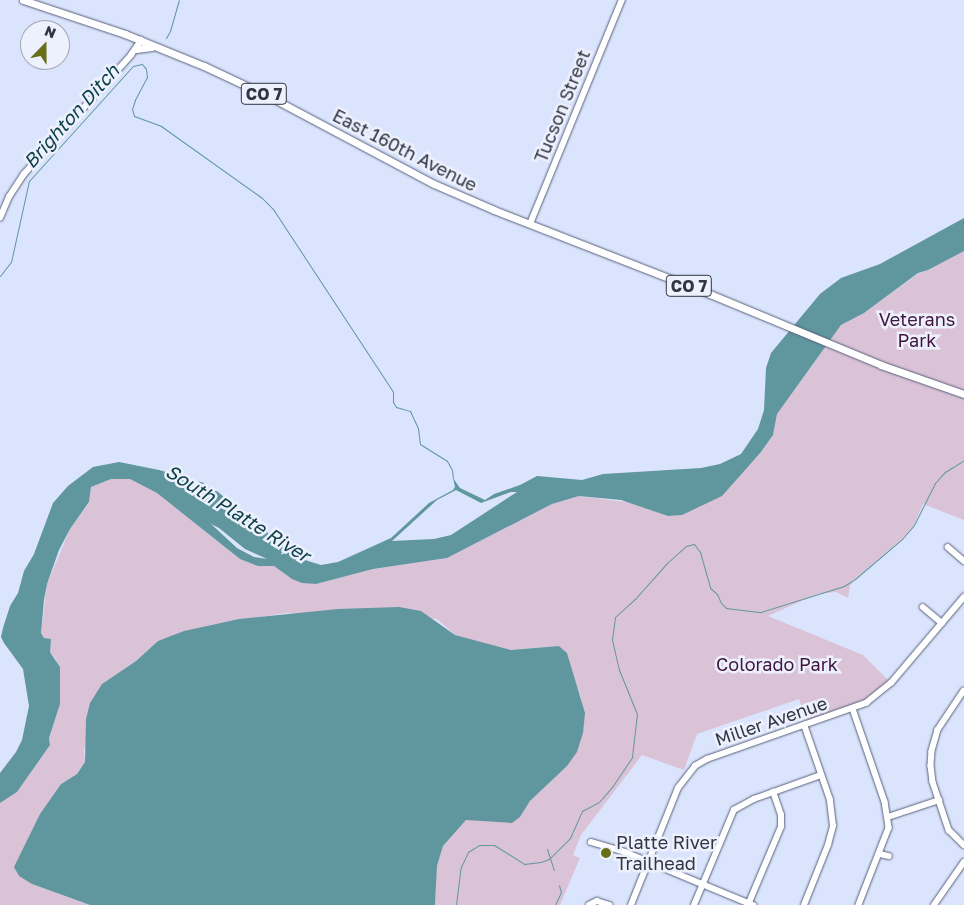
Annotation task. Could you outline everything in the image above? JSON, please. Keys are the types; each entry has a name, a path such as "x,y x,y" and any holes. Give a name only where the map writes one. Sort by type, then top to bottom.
{"main road":[{"name":"East 160th Avenue","path":"23,0 175,53 272,98 434,184 844,349 964,394"},
{"path":"136,49 148,46 175,53"}],"street":[{"name":"Tucson Street","path":"530,224 622,0"},
{"path":"0,218 12,192 24,174 136,49 140,40"},
{"path":"948,547 964,561"},
{"name":"Miller Avenue","path":"631,905 678,788 695,766 707,759 866,703 885,689 964,597"},
{"path":"923,607 942,623"},
{"path":"964,691 944,720 935,740 932,774 949,830 964,845"},
{"path":"853,709 888,817 888,834 860,905"},
{"path":"804,725 832,807 833,826 828,845 804,905"},
{"path":"694,905 731,812 744,803 821,775"},
{"path":"591,842 625,852 750,904 780,826 781,815 773,792"},
{"path":"888,817 939,800"},
{"path":"880,854 889,856"},
{"path":"934,905 964,862"},
{"path":"589,905 597,901 609,905"}],"green space":[{"path":"964,250 964,520 923,504 914,525 902,539 855,579 850,586 848,598 836,592 817,594 768,616 863,655 891,683 877,697 808,724 799,699 697,734 684,770 642,755 581,835 573,855 580,858 560,905 435,905 437,866 443,846 466,820 520,817 530,801 567,766 581,697 569,667 567,653 559,646 511,650 480,643 455,635 437,619 286,613 210,625 158,641 136,661 102,684 84,751 85,762 77,774 62,783 32,884 90,905 0,905 0,803 17,792 50,745 49,738 60,704 60,676 56,659 50,652 49,645 41,633 47,584 70,529 89,503 91,487 111,479 130,479 157,493 240,559 265,566 274,566 292,579 316,584 373,569 447,558 552,504 579,496 633,503 668,516 682,515 739,476 761,452 773,435 777,414 841,325 864,313 919,273"}],"water":[{"name":"South Platte River","path":"964,218 964,251 928,270 918,273 864,313 841,325 777,414 773,435 761,452 722,496 682,515 668,516 621,500 579,496 552,504 447,558 373,569 316,584 302,583 292,579 274,566 258,566 240,559 157,493 130,479 111,479 91,487 89,502 70,529 59,550 47,584 44,600 41,633 44,638 51,639 50,652 60,667 60,704 49,738 50,745 17,792 0,803 0,773 16,752 22,740 29,706 23,669 1,637 3,628 10,606 18,593 24,571 34,554 53,503 68,486 93,467 119,462 159,470 204,483 218,492 286,548 305,560 321,565 338,562 391,538 429,503 453,490 455,487 453,478 460,488 485,500 494,494 520,485 537,476 582,480 603,474 701,468 720,464 741,454 758,429 764,410 766,368 771,353 820,294 841,278 880,264","holes":["456,490 481,503 511,492 517,492 451,535 434,539 392,541 437,500","211,524 219,528 245,549 267,559 254,557 237,548"]},
{"path":"399,607 421,611 455,635 511,650 559,646 567,653 585,713 583,733 577,752 567,766 530,801 520,817 512,823 466,820 443,846 437,866 435,905 90,905 32,884 19,876 14,867 40,814 61,784 77,774 85,762 86,719 90,703 102,684 136,661 158,641 184,631 239,619 338,609"}],"waterway":[{"name":"Brighton Ditch","path":"166,38 170,31 179,0"},
{"path":"142,64 146,69 147,77 135,100 132,109 134,116 161,126 262,198 273,209 393,392 393,402 396,407 410,411 418,428 420,444 447,461 452,470 453,478"},
{"name":"Brighton Ditch","path":"0,276 11,262 29,181 133,66 142,64"},
{"path":"456,905 461,867 468,852 479,845 494,845 524,864 549,859 570,838 582,811 599,802 612,787 632,757 637,714 619,670 612,639 615,617 686,546 694,544 700,552 710,588 717,594 721,603 726,608 761,612 844,586 855,579 902,539 914,525 935,483 945,472 964,460"},
{"path":"547,849 554,870"},
{"path":"555,905 561,892 559,885"}],"place":[{"name":"Platte River Trailhead","path":"606,853"}],"park label":[{"name":"Veterans Park","path":"917,330"},
{"name":"Colorado Park","path":"777,664"}]}
